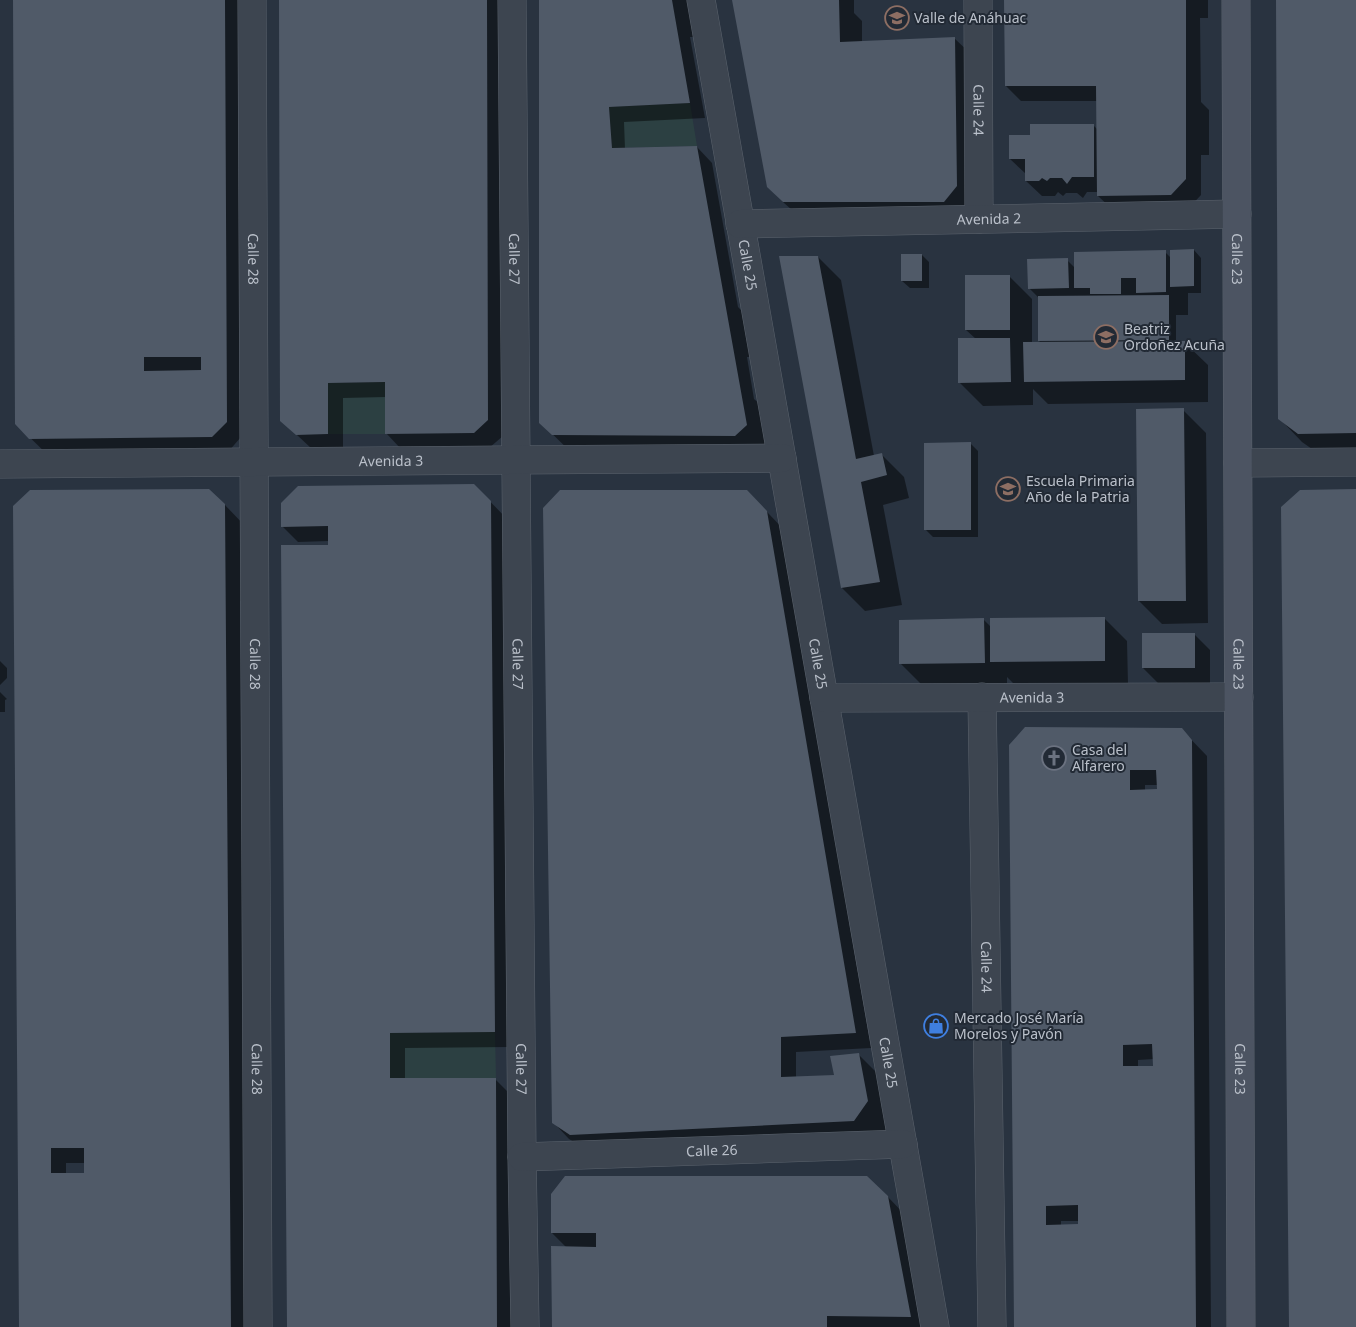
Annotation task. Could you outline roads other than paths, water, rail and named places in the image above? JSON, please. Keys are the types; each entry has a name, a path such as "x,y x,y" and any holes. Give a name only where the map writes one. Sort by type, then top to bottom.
{"street":[{"name":"Calle 28","path":"252,0 258,1327"},
{"name":"Calle 27","path":"512,0 525,1327"},
{"name":"Calle 25","path":"701,0 935,1327"},
{"name":"Calle 24","path":"978,0 979,219"},
{"name":"Calle 23","path":"1236,0 1240,1327"},
{"name":"Avenida 2","path":"740,224 1237,214"},
{"name":"Avenida 3","path":"0,464 782,458"},
{"path":"1238,463 1356,462"},
{"name":"Calle 24","path":"982,697 992,1327"},
{"name":"Avenida 3","path":"824,698 1239,698"},
{"name":"Calle 26","path":"522,1157 902,1144"}],"place":[{"name":"Valle de Anáhuac","path":"897,18"},
{"name":"Beatriz Ordoñez Acuña","path":"1106,337"},
{"name":"Escuela Primaria Año de la Patria","path":"1008,489"},
{"name":"Casa del Alfarero","path":"1054,758"},
{"name":"Mercado José María Morelos y Pavón","path":"936,1026"}]}
